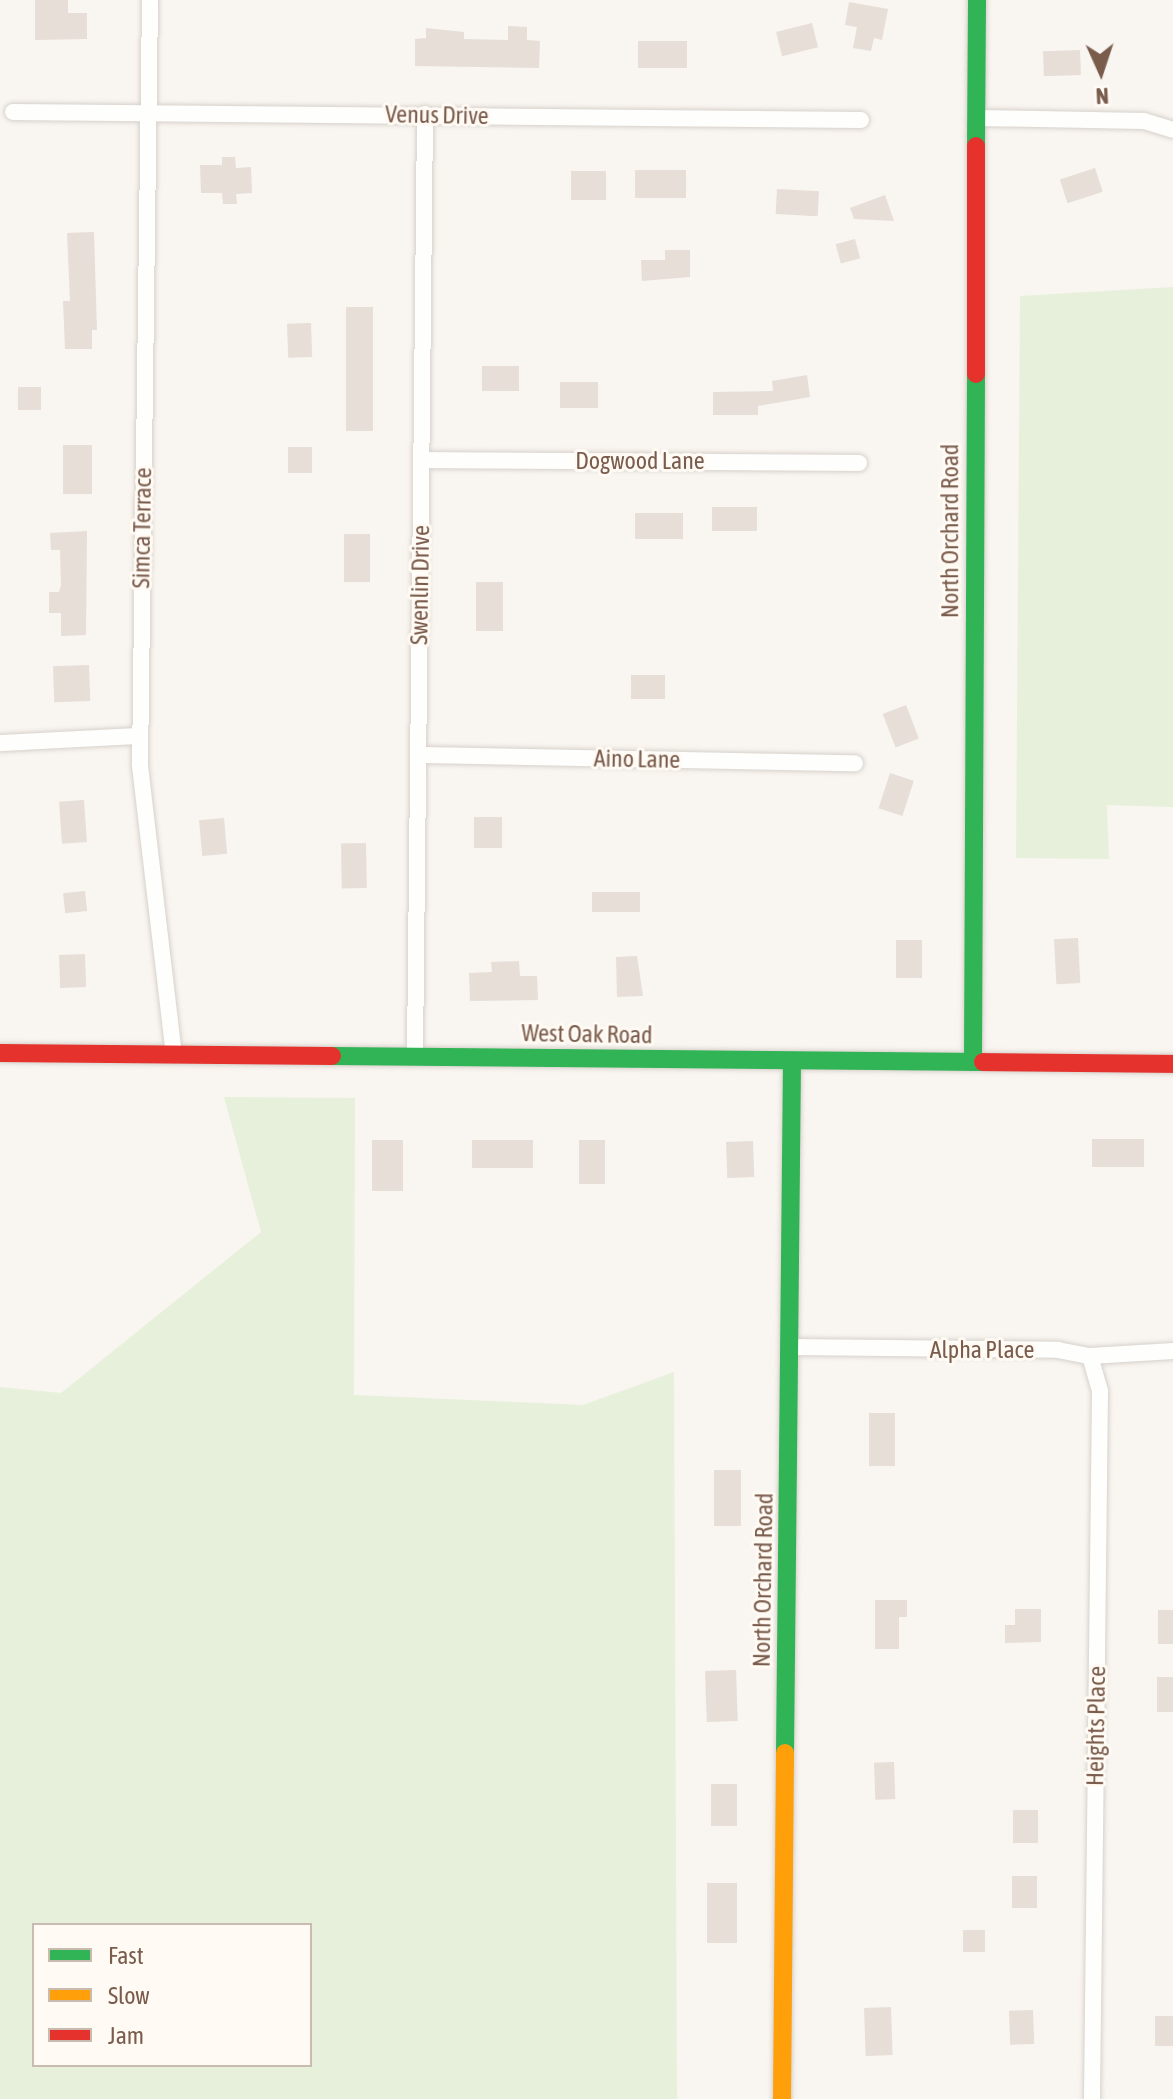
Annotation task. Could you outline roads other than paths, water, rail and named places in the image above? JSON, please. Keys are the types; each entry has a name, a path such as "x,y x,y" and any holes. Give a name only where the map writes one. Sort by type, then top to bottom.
{"street":[{"name":"Simca Terrace","path":"150,0 139,736 143,823 174,1054"},
{"name":"North Orchard Road","path":"973,1062 977,0"},
{"name":"Venus Drive","path":"13,112 861,120"},
{"name":"Swenlin Drive","path":"415,1055 425,114"},
{"path":"976,118 1144,121 1173,130"},
{"name":"Dogwood Lane","path":"421,460 859,463"},
{"path":"0,743 139,736"},
{"name":"Aino Lane","path":"419,755 855,763"},
{"name":"West Oak Road","path":"0,1053 1173,1064"},
{"name":"North Orchard Road","path":"782,2099 792,1061"},
{"name":"Alpha Place","path":"790,1347 1058,1350 1090,1356 1173,1351"},
{"name":"Heights Place","path":"1090,1356 1100,1392 1092,2099"}]}
